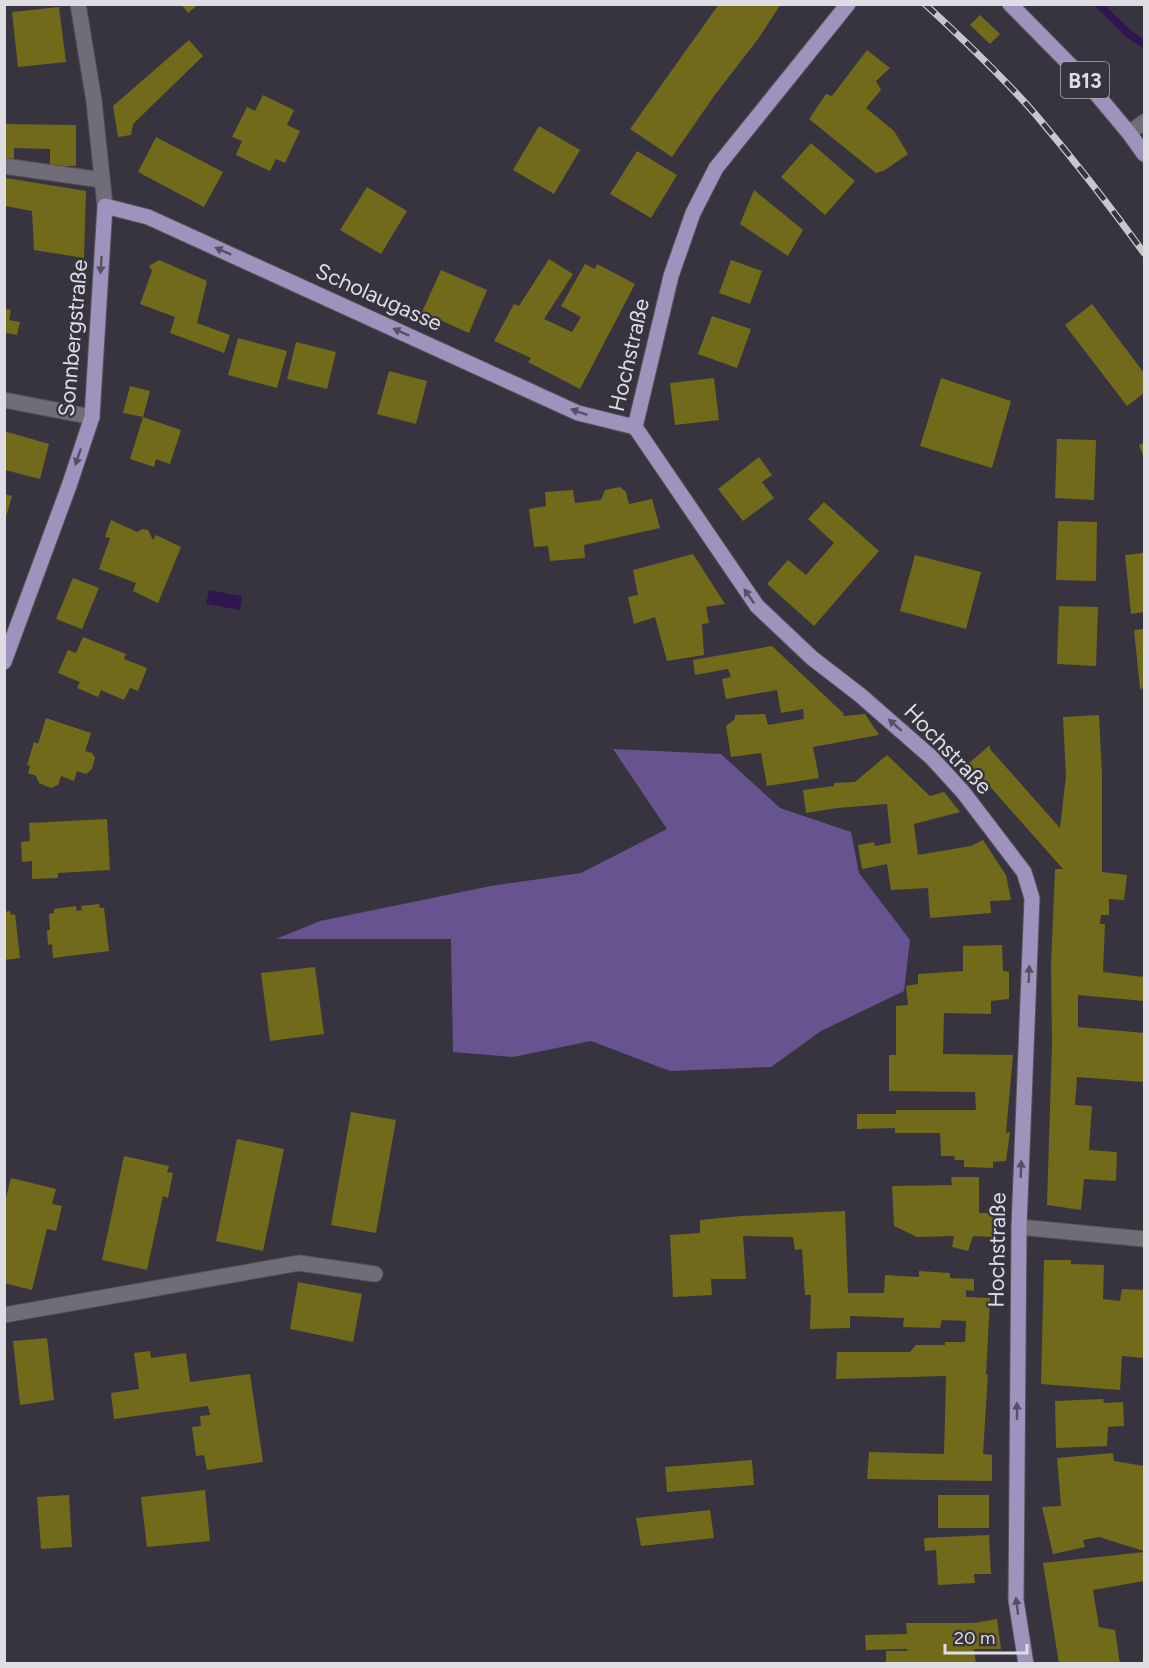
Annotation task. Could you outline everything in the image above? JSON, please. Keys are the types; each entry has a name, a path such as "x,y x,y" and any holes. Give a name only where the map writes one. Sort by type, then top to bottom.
{"main road":[{"name":"Hochstraße","path":"848,4 716,168 693,213 671,276 635,427 757,606 812,658 860,695 931,756 963,792 1024,872 1032,898 1018,1227 1016,1600 1026,1664"},
{"name":"B13","path":"1010,4 1083,78 1144,154"},
{"name":"Scholaugasse","path":"105,206 147,217 578,413 635,427"},
{"name":"Sonnbergstraße","path":"4,662 92,417 105,206"}],"street":[{"name":"Sonnbergstraße","path":"78,4 94,101 105,206"},
{"path":"1129,133 1144,122"},
{"path":"4,166 102,180"},
{"path":"4,400 92,417"},
{"path":"1018,1227 1144,1239"},
{"path":"4,1315 299,1263 375,1274"}],"shaded area":[{"path":"209,590 242,596 240,610 206,604"},
{"path":"613,749 721,754 780,808 851,832 859,873 910,940 904,991 821,1031 771,1067 670,1071 591,1041 513,1057 453,1052 451,939 276,939 320,921 491,886 581,873 667,829"}],"building":[{"path":"181,4 199,4 188,13"},
{"path":"719,4 781,4 672,157 630,129"},
{"path":"59,7 66,62 18,67 12,12"},
{"path":"980,15 1000,34 990,44 970,25"},
{"path":"189,40 203,56 133,124 131,135 118,137 113,106"},
{"path":"867,50 890,68 876,81 881,90 866,108 894,131 908,154 885,170 876,173 809,119 826,94 832,96"},
{"path":"263,95 294,110 287,125 300,131 285,163 276,159 270,171 236,155 242,141 232,137 247,107 255,111"},
{"path":"4,124 76,125 76,166 50,166 50,149 14,148 14,161 4,161"},
{"path":"539,126 580,150 554,194 513,170"},
{"path":"156,137 223,172 204,207 138,172"},
{"path":"811,143 855,181 825,215 781,177"},
{"path":"637,151 677,175 651,218 610,194"},
{"path":"6,178 86,191 84,258 34,250 32,211 5,206"},
{"path":"367,187 407,211 381,254 340,230"},
{"path":"754,190 803,230 788,256 740,224"},
{"path":"549,259 573,274 544,319 572,332 581,317 561,306 585,264 595,269 597,264 635,284 580,389 528,362 531,358 494,341 514,304 519,306"},
{"path":"159,260 207,281 197,323 230,335 224,353 170,333 175,317 140,304 152,271 149,266"},
{"path":"731,260 762,271 750,304 719,293"},
{"path":"441,270 487,290 469,333 422,312"},
{"path":"1092,304 1144,373 1144,393 1127,406 1065,325"},
{"path":"4,309 11,310 9,320 20,322 17,335 6,333 4,337"},
{"path":"712,316 751,329 737,368 698,354"},
{"path":"238,338 287,351 277,388 228,375"},
{"path":"296,342 336,352 327,389 287,379"},
{"path":"389,371 427,381 416,424 377,414"},
{"path":"714,378 719,420 675,425 670,383"},
{"path":"941,378 1011,401 992,468 920,446"},
{"path":"130,386 150,391 143,417 123,413"},
{"path":"143,417 181,430 170,464 156,459 154,467 130,459"},
{"path":"4,431 49,444 40,479 5,470"},
{"path":"1057,439 1096,440 1094,500 1055,498"},
{"path":"1144,443 1144,458 1139,445"},
{"path":"759,457 772,475 762,482 774,498 743,521 718,489"},
{"path":"620,487 626,492 629,504 652,499 660,528 584,545 585,558 550,561 548,546 534,547 529,509 546,506 545,492 573,490 575,503 601,500 605,490"},
{"path":"4,494 12,496 5,520 4,520"},
{"path":"824,502 879,551 814,626 767,584 788,560 806,575 834,543 808,519"},
{"path":"111,520 137,532 142,529 148,530 153,540 156,535 181,547 158,603 133,591 136,583 99,569 110,538 105,537"},
{"path":"1058,521 1097,522 1096,581 1056,580"},
{"path":"1144,553 1144,612 1131,614 1125,555"},
{"path":"693,554 725,604 706,607 709,623 702,624 704,655 667,661 655,617 634,624 628,597 638,595 633,570"},
{"path":"915,555 981,572 966,629 900,611"},
{"path":"73,578 99,588 82,629 56,619"},
{"path":"1059,606 1098,607 1096,666 1057,664"},
{"path":"1144,629 1144,688 1140,689 1134,630"},
{"path":"83,637 126,654 124,659 147,668 138,691 130,688 124,700 101,690 98,697 77,688 80,682 58,673 68,650 76,653"},
{"path":"772,646 844,716 865,714 879,735 813,747 819,778 767,786 761,753 731,757 726,726 735,719 735,715 765,714 768,725 804,719 803,709 781,713 777,690 726,699 722,679 731,677 728,669 695,675 693,660"},
{"path":"1099,715 1102,775 1102,872 1127,875 1124,900 1109,899 1109,915 1101,915 1100,924 1105,924 1103,972 1144,977 1144,1001 1078,995 1078,1027 1144,1033 1144,1082 1077,1077 1075,1105 1092,1106 1089,1150 1117,1152 1116,1181 1084,1179 1081,1210 1047,1205 1055,869 1063,869 969,763 990,745 990,749 1060,828 1066,776 1063,717"},
{"path":"46,718 91,733 85,751 92,753 95,758 92,769 86,774 77,771 74,781 61,776 58,785 51,788 39,783 36,776 28,773 30,766 27,765 34,742 38,744"},
{"path":"887,755 930,796 944,792 960,812 914,824 918,855 971,846 983,840 1006,875 1011,900 990,901 991,913 930,918 928,888 891,890 887,864 862,869 858,845 874,842 875,846 891,843 887,804 806,813 803,790 834,786 834,783 855,782"},
{"path":"107,819 110,870 58,873 58,878 32,879 32,861 22,862 21,842 30,841 29,823"},
{"path":"99,904 100,908 104,908 109,951 53,958 52,944 48,945 49,914 54,913 54,909 76,906 77,911 82,910 81,906"},
{"path":"10,911 11,915 15,914 20,958 4,960 4,912"},
{"path":"1002,945 1003,971 1009,972 1009,999 991,1001 991,1014 944,1013 943,1054 1013,1055 1006,1133 1010,1132 1006,1161 993,1162 993,1168 964,1167 964,1160 954,1160 955,1156 941,1156 940,1133 895,1133 895,1128 857,1129 857,1114 896,1114 896,1110 976,1110 975,1092 889,1091 889,1055 896,1055 896,1006 908,1005 906,986 918,984 918,974 963,971 963,946"},
{"path":"315,967 324,1034 270,1041 261,973"},
{"path":"351,1112 396,1120 376,1233 331,1225"},
{"path":"237,1139 284,1149 263,1251 216,1241"},
{"path":"124,1156 169,1166 167,1172 173,1173 168,1198 163,1196 147,1270 102,1260"},
{"path":"951,1177 979,1177 979,1213 993,1213 992,1237 973,1236 968,1251 952,1247 954,1236 917,1237 894,1226 892,1186 952,1185"},
{"path":"11,1178 56,1189 52,1204 62,1206 56,1231 47,1229 32,1290 4,1283 4,1205"},
{"path":"845,1211 848,1293 884,1293 885,1275 919,1277 919,1271 950,1273 950,1278 974,1279 974,1291 966,1290 966,1297 990,1298 983,1454 992,1455 992,1481 867,1479 869,1452 944,1454 946,1376 836,1379 837,1352 910,1352 916,1345 965,1342 966,1321 942,1320 940,1328 903,1327 904,1318 850,1316 850,1328 810,1329 811,1295 805,1295 802,1249 795,1250 793,1237 743,1236 746,1279 711,1279 712,1295 673,1297 670,1235 700,1233 700,1220"},
{"path":"1044,1260 1071,1260 1071,1264 1104,1265 1103,1299 1120,1301 1122,1289 1144,1290 1144,1358 1122,1356 1120,1390 1041,1384"},
{"path":"298,1282 362,1294 353,1342 290,1329"},
{"path":"47,1338 54,1400 20,1405 13,1341"},
{"path":"150,1351 151,1358 186,1353 190,1382 250,1374 263,1462 207,1470 204,1455 196,1456 192,1427 201,1426 200,1416 210,1415 208,1406 114,1419 111,1393 139,1389 134,1353"},
{"path":"1103,1399 1104,1403 1123,1402 1124,1426 1108,1427 1107,1446 1056,1448 1055,1401"},
{"path":"1113,1453 1114,1461 1144,1466 1144,1551 1099,1537 1083,1540 1085,1547 1053,1554 1042,1507 1061,1506 1057,1458"},
{"path":"752,1460 754,1485 667,1492 665,1467"},
{"path":"205,1490 210,1541 147,1547 141,1497"},
{"path":"69,1495 72,1547 41,1549 37,1497"},
{"path":"938,1495 989,1495 989,1528 938,1528"},
{"path":"710,1510 714,1538 641,1546 636,1518"},
{"path":"989,1535 991,1574 974,1574 975,1583 938,1585 936,1550 925,1551 924,1538"},
{"path":"1144,1552 1144,1581 1093,1590 1099,1627 1115,1630 1120,1664 1059,1664 1043,1563"},
{"path":"997,1619 1001,1649 974,1649 976,1664 886,1664 886,1651 907,1651 907,1649 866,1650 865,1635 907,1634 906,1623 975,1623"}],"waterway":[{"path":"1098,4 1129,34 1144,44"}],"railway":[{"path":"925,4 982,58 1036,115 1092,183 1144,253"}]}
